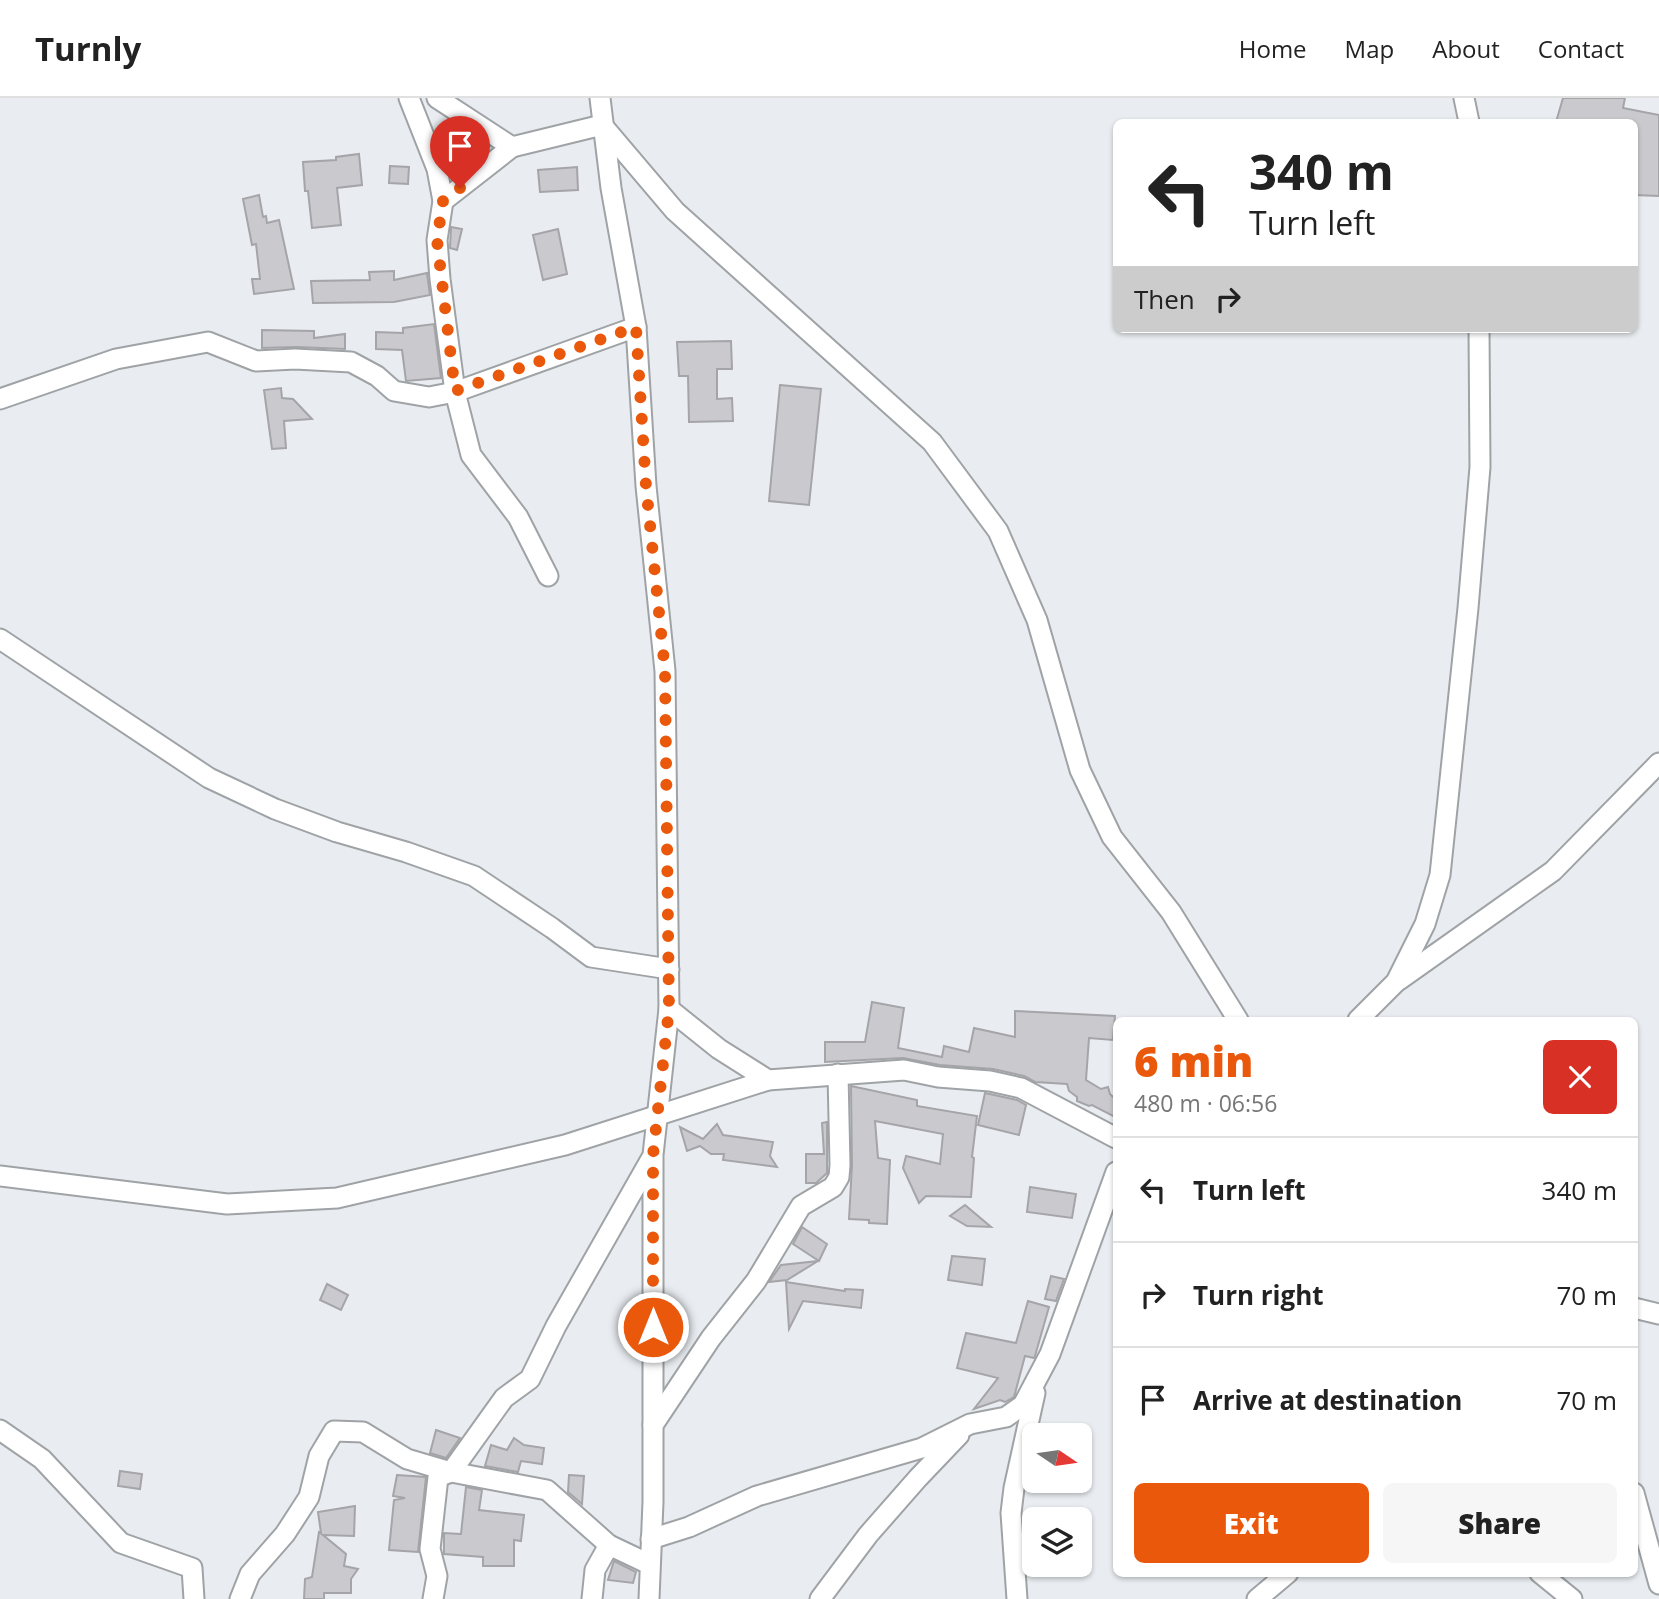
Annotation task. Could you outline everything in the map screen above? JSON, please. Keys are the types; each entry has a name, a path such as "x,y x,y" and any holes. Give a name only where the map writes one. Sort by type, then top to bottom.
{"street":[{"path":"410,98 437,169 443,201 437,240 455,391 471,455 518,517 548,576"},
{"path":"437,98 512,147"},
{"path":"600,98 611,188 636,327 646,486 665,671 669,1009 653,1155 653,1425 649,1599"},
{"path":"1464,98 1468,119"},
{"path":"443,201 512,147 602,125"},
{"path":"602,125 675,211 932,442 998,531 1037,620 1080,770 1112,837 1171,912 1236,1017"},
{"path":"0,399 116,359 208,342 256,361 295,359 351,362 377,376 394,391 429,397 455,391 636,327"},
{"path":"1396,982 1425,924 1440,875 1480,467 1479,333"},
{"path":"0,639 209,778 275,809 325,828 474,876 591,957 669,969"},
{"path":"1360,1017 1396,982 1553,871 1659,763"},
{"path":"669,1009 719,1049 768,1080"},
{"path":"0,1176 227,1204 337,1198 565,1146 768,1080 904,1070 1021,1088 1113,1136"},
{"path":"653,1425 711,1338 755,1281 801,1206 834,1187 839,1177 840,1165 838,1074"},
{"path":"433,1599 437,1576 430,1549 438,1477 451,1472 504,1398 530,1379 556,1326 653,1155"},
{"path":"651,1539 689,1527 757,1496 922,1448 970,1424 1006,1417 1023,1405 1050,1354 1113,1180"},
{"path":"1638,1309 1659,1314"},
{"path":"1017,1599 1011,1513 1040,1371"},
{"path":"821,1599 868,1535 970,1424"},
{"path":"0,1430 42,1459 121,1543 192,1568 194,1599"},
{"path":"240,1599 250,1574 285,1534 309,1497 319,1457 334,1431 363,1432 407,1459 451,1472 547,1490 609,1545 649,1564"},
{"path":"1638,1508 1659,1584"},
{"path":"592,1599 595,1570 609,1545"},
{"path":"1257,1599 1283,1577"},
{"path":"1544,1577 1572,1599"}],"building":[{"path":"1563,98 1625,98 1623,108 1659,115 1659,196 1638,195 1638,119 1557,119"},
{"path":"359,154 362,185 337,188 341,225 312,228 303,162 336,160 336,157"},
{"path":"390,166 409,167 408,184 389,183"},
{"path":"577,167 578,190 540,192 538,170"},
{"path":"259,195 263,217 266,216 267,223 279,220 294,289 254,294 252,279 260,279 256,244 252,245 243,199"},
{"path":"451,227 462,229 457,250 450,248"},
{"path":"558,229 567,274 543,280 533,235"},
{"path":"394,271 394,280 427,273 430,295 394,302 313,303 311,281 370,280 369,272"},
{"path":"434,324 441,378 406,381 402,350 376,349 376,332 403,333 403,328"},
{"path":"262,330 314,331 314,338 345,334 345,349 262,348"},
{"path":"731,341 732,369 717,369 717,399 732,398 733,421 689,422 688,376 679,376 677,342"},
{"path":"780,385 821,389 809,505 769,501"},
{"path":"281,388 282,398 293,399 312,419 284,421 286,448 272,449 264,390"},
{"path":"872,1002 904,1008 898,1048 942,1057 944,1046 969,1052 974,1028 1015,1037 1015,1011 1115,1016 1113,1040 1089,1038 1086,1080 1101,1089 1108,1087 1113,1097 1113,1116 1077,1101 1067,1084 1035,1082 1024,1076 993,1069 940,1065 903,1058 825,1062 825,1042 865,1042"},
{"path":"851,1086 917,1100 917,1106 977,1116 971,1197 926,1196 919,1203 903,1168 906,1156 940,1164 943,1134 875,1121 878,1158 890,1160 887,1224 849,1219 852,1165"},
{"path":"985,1093 1017,1100 1026,1105 1019,1135 978,1125"},
{"path":"827,1122 827,1173 816,1183 806,1183 806,1154 824,1154 822,1123"},
{"path":"717,1124 723,1135 773,1142 770,1156 777,1167 723,1160 724,1154 711,1154 700,1146 687,1151 680,1127 703,1139"},
{"path":"1030,1187 1076,1194 1072,1218 1027,1212"},
{"path":"965,1205 991,1227 967,1226 950,1216"},
{"path":"802,1227 827,1244 819,1261 793,1244"},
{"path":"952,1256 985,1259 982,1285 948,1280"},
{"path":"818,1261 787,1280 769,1282 781,1265"},
{"path":"1051,1276 1064,1279 1056,1301 1045,1299"},
{"path":"786,1282 845,1291 863,1290 861,1308 803,1301 789,1329"},
{"path":"327,1284 348,1295 341,1310 320,1300"},
{"path":"1028,1301 1049,1307 1034,1358 1025,1356 1014,1397 1005,1402 1000,1400 974,1409 998,1378 957,1368 966,1333 1016,1343"},
{"path":"436,1430 460,1438 446,1458 430,1453"},
{"path":"514,1438 524,1445 544,1448 542,1464 521,1461 518,1472 485,1466 491,1445 507,1450"},
{"path":"120,1471 142,1474 140,1489 118,1486"},
{"path":"397,1475 426,1477 418,1552 389,1550 394,1500 405,1498 393,1496"},
{"path":"569,1475 584,1476 582,1504 568,1492"},
{"path":"466,1487 482,1490 479,1510 524,1515 521,1541 514,1540 514,1566 483,1566 483,1557 444,1554 444,1533 461,1534"},
{"path":"355,1506 354,1536 323,1535 346,1554 344,1566 358,1569 351,1579 351,1593 324,1593 324,1599 304,1599 305,1579 312,1577 319,1532 321,1533 318,1512"},
{"path":"614,1561 636,1572 633,1583 608,1580"}],"route":[{"path":"460,188 443,201 437,240 455,391 636,327 646,486 665,671 669,1009 653,1155 653,1327"}]}
